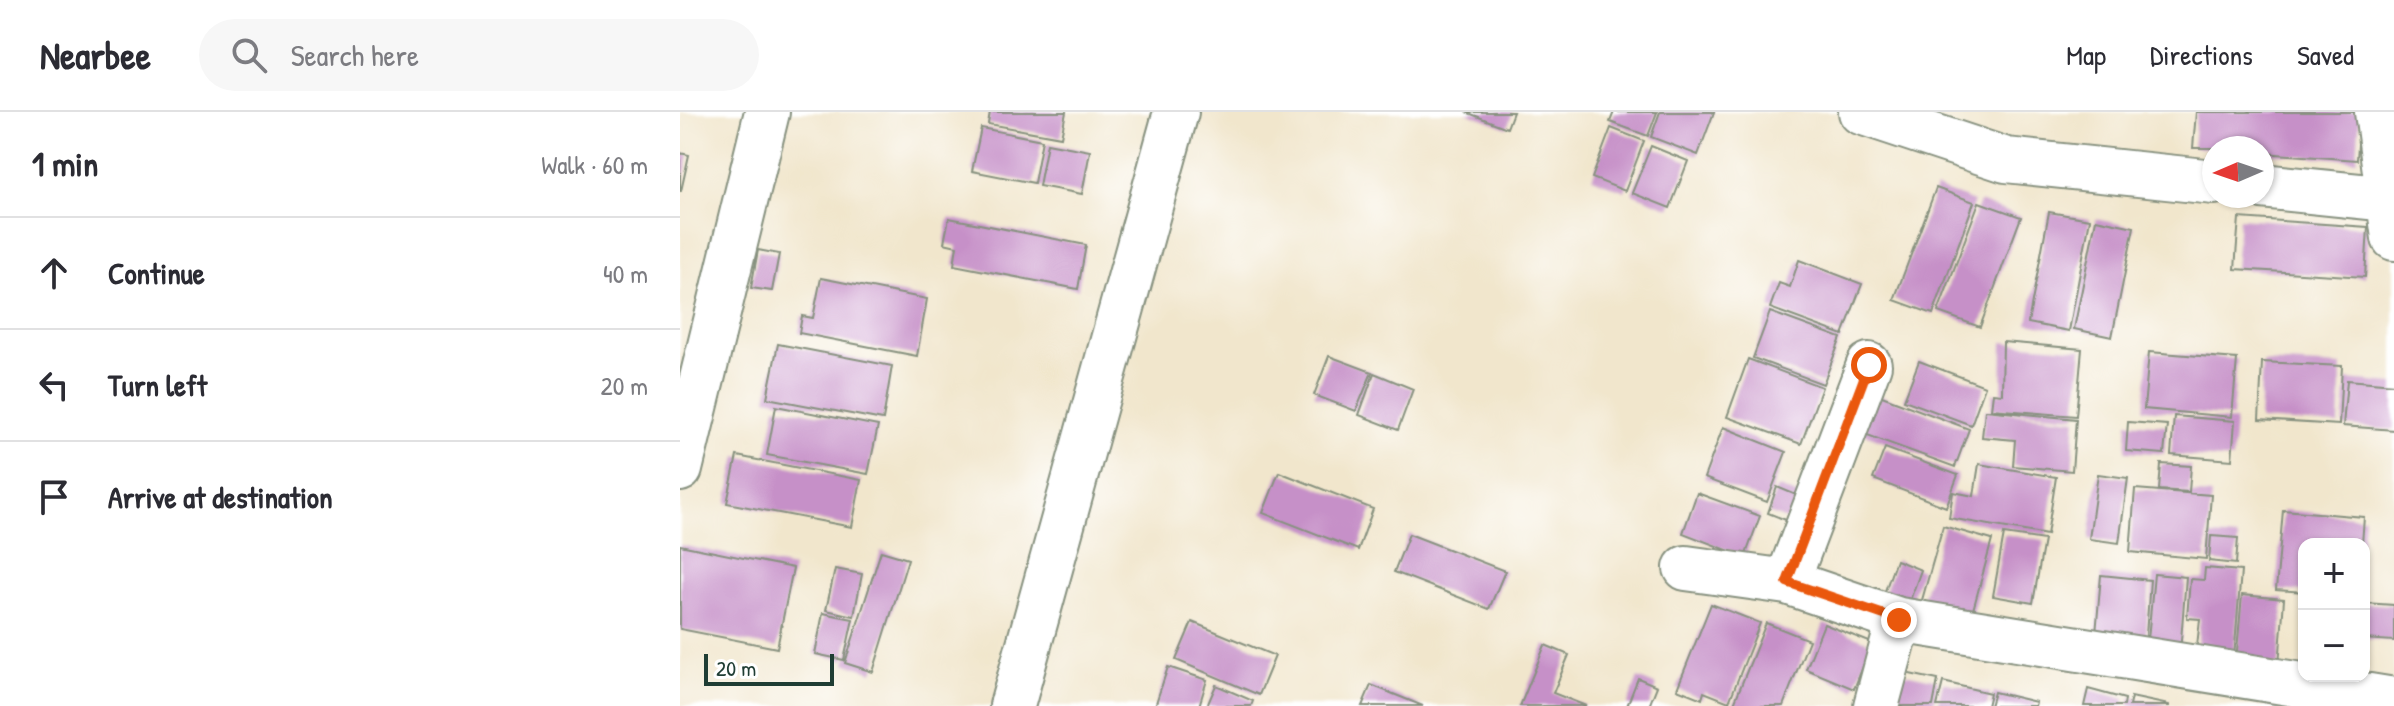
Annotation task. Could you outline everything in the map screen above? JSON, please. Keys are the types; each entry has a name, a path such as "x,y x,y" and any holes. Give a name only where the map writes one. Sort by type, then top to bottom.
{"street":[{"path":"680,469 767,112"},
{"path":"1012,706 1176,112"},
{"path":"1861,112 2006,160 2202,181"},
{"path":"2274,189 2391,219 2377,112"},
{"path":"1787,582 1869,365"},
{"path":"1686,568 1787,582 1899,620 2394,700"},
{"path":"1876,706 1899,620"}],"building":[{"path":"990,112 1066,112 1061,137 988,124"},
{"path":"1466,112 1513,112 1507,128"},
{"path":"1614,112 1657,112 1648,136 1610,122"},
{"path":"1660,112 1714,112 1698,155 1651,137"},
{"path":"2196,112 2360,112 2357,160 2274,154 2274,136 2202,136 2202,148 2193,148"},
{"path":"981,128 1042,140 1034,183 972,171"},
{"path":"1611,128 1644,141 1625,191 1592,178"},
{"path":"1047,143 1090,151 1082,194 1039,186"},
{"path":"1651,146 1688,161 1670,208 1632,193"},
{"path":"680,153 689,155 681,191 680,191"},
{"path":"1936,188 1974,202 1933,314 1894,300"},
{"path":"1979,202 2021,217 1980,327 1938,312"},
{"path":"2049,212 2090,219 2069,331 2028,323"},
{"path":"949,218 1086,245 1078,289 954,265 957,246 944,243"},
{"path":"2239,218 2368,227 2365,277 2235,269"},
{"path":"2096,219 2134,227 2112,337 2074,329"},
{"path":"758,250 779,254 772,291 751,288"},
{"path":"1799,260 1862,284 1843,335 1770,308 1779,283 1790,287"},
{"path":"821,278 927,299 917,356 799,333 802,316 813,318"},
{"path":"1770,312 1841,338 1823,384 1753,358"},
{"path":"2003,342 2082,349 2076,416 1991,409 1993,393 2002,394"},
{"path":"778,344 892,366 883,420 767,398"},
{"path":"2149,352 2237,359 2232,417 2144,409"},
{"path":"1329,356 1372,372 1356,411 1314,395"},
{"path":"1748,359 1822,387 1801,444 1727,417"},
{"path":"1919,361 1985,386 1971,425 1904,400"},
{"path":"2262,362 2342,366 2339,425 2259,420"},
{"path":"1374,373 1413,389 1398,430 1359,415"},
{"path":"2347,380 2394,384 2394,430 2343,426"},
{"path":"1874,393 1969,429 1955,467 1859,432"},
{"path":"776,406 878,426 868,474 767,455"},
{"path":"1985,410 2076,419 2072,471 2013,466 2015,440 1982,437"},
{"path":"2174,416 2235,421 2232,460 2171,455"},
{"path":"2128,422 2167,425 2164,454 2126,451"},
{"path":"1723,427 1786,452 1767,502 1704,478"},
{"path":"1885,448 1958,475 1946,507 1873,479"},
{"path":"737,456 861,480 852,527 727,503"},
{"path":"1979,464 2056,477 2047,535 1949,518 1953,492 1974,496"},
{"path":"2161,464 2191,466 2189,492 2159,490"},
{"path":"1279,472 1373,509 1358,550 1263,513"},
{"path":"2098,474 2128,478 2119,543 2089,539"},
{"path":"1777,487 1806,499 1796,524 1768,513"},
{"path":"2135,489 2211,495 2206,559 2130,552"},
{"path":"1697,493 1760,516 1745,557 1683,533"},
{"path":"2283,510 2364,517 2362,538 2298,538 2298,592 2276,590"},
{"path":"1943,526 1992,540 1970,621 1920,607"},
{"path":"1409,534 1505,571 1489,609 1394,572"},
{"path":"2004,534 2044,540 2033,603 1993,596"},
{"path":"2211,536 2238,538 2236,564 2209,561"},
{"path":"680,545 793,568 777,648 680,629"},
{"path":"881,551 908,559 873,672 845,663"},
{"path":"1896,560 1921,570 1909,603 1884,594"},
{"path":"2205,568 2241,571 2234,658 2196,655 2200,619 2187,618 2190,579 2204,580"},
{"path":"835,569 862,574 854,616 826,610"},
{"path":"2154,574 2186,577 2180,653 2147,651"},
{"path":"2101,575 2150,580 2145,649 2095,646"},
{"path":"2242,595 2284,599 2279,666 2236,662"},
{"path":"2370,603 2394,605 2394,641 2370,639"},
{"path":"1711,604 1760,623 1729,702 1704,692 1702,699 1677,689"},
{"path":"823,613 853,619 844,660 815,654"},
{"path":"1192,622 1275,656 1259,695 1176,660"},
{"path":"1766,623 1809,640 1783,706 1733,706"},
{"path":"1824,624 1872,643 1854,689 1806,669"},
{"path":"1545,645 1569,655 1553,693 1586,706 1520,706"},
{"path":"1168,667 1207,680 1199,706 1155,706"},
{"path":"1891,670 1938,680 1933,706 1883,706"},
{"path":"1638,678 1657,686 1649,706 1627,706"},
{"path":"1943,682 1990,693 1987,706 1937,706"},
{"path":"1216,685 1253,701 1251,706 1207,706"},
{"path":"1371,685 1423,706 1362,706"},
{"path":"2088,689 2125,699 2124,706 2084,706"},
{"path":"1994,692 2036,702 2035,706 1990,706"},
{"path":"2131,697 2169,705 2169,706 2129,706"}],"route":[{"path":"1869,365 1787,582 1899,620"}]}
